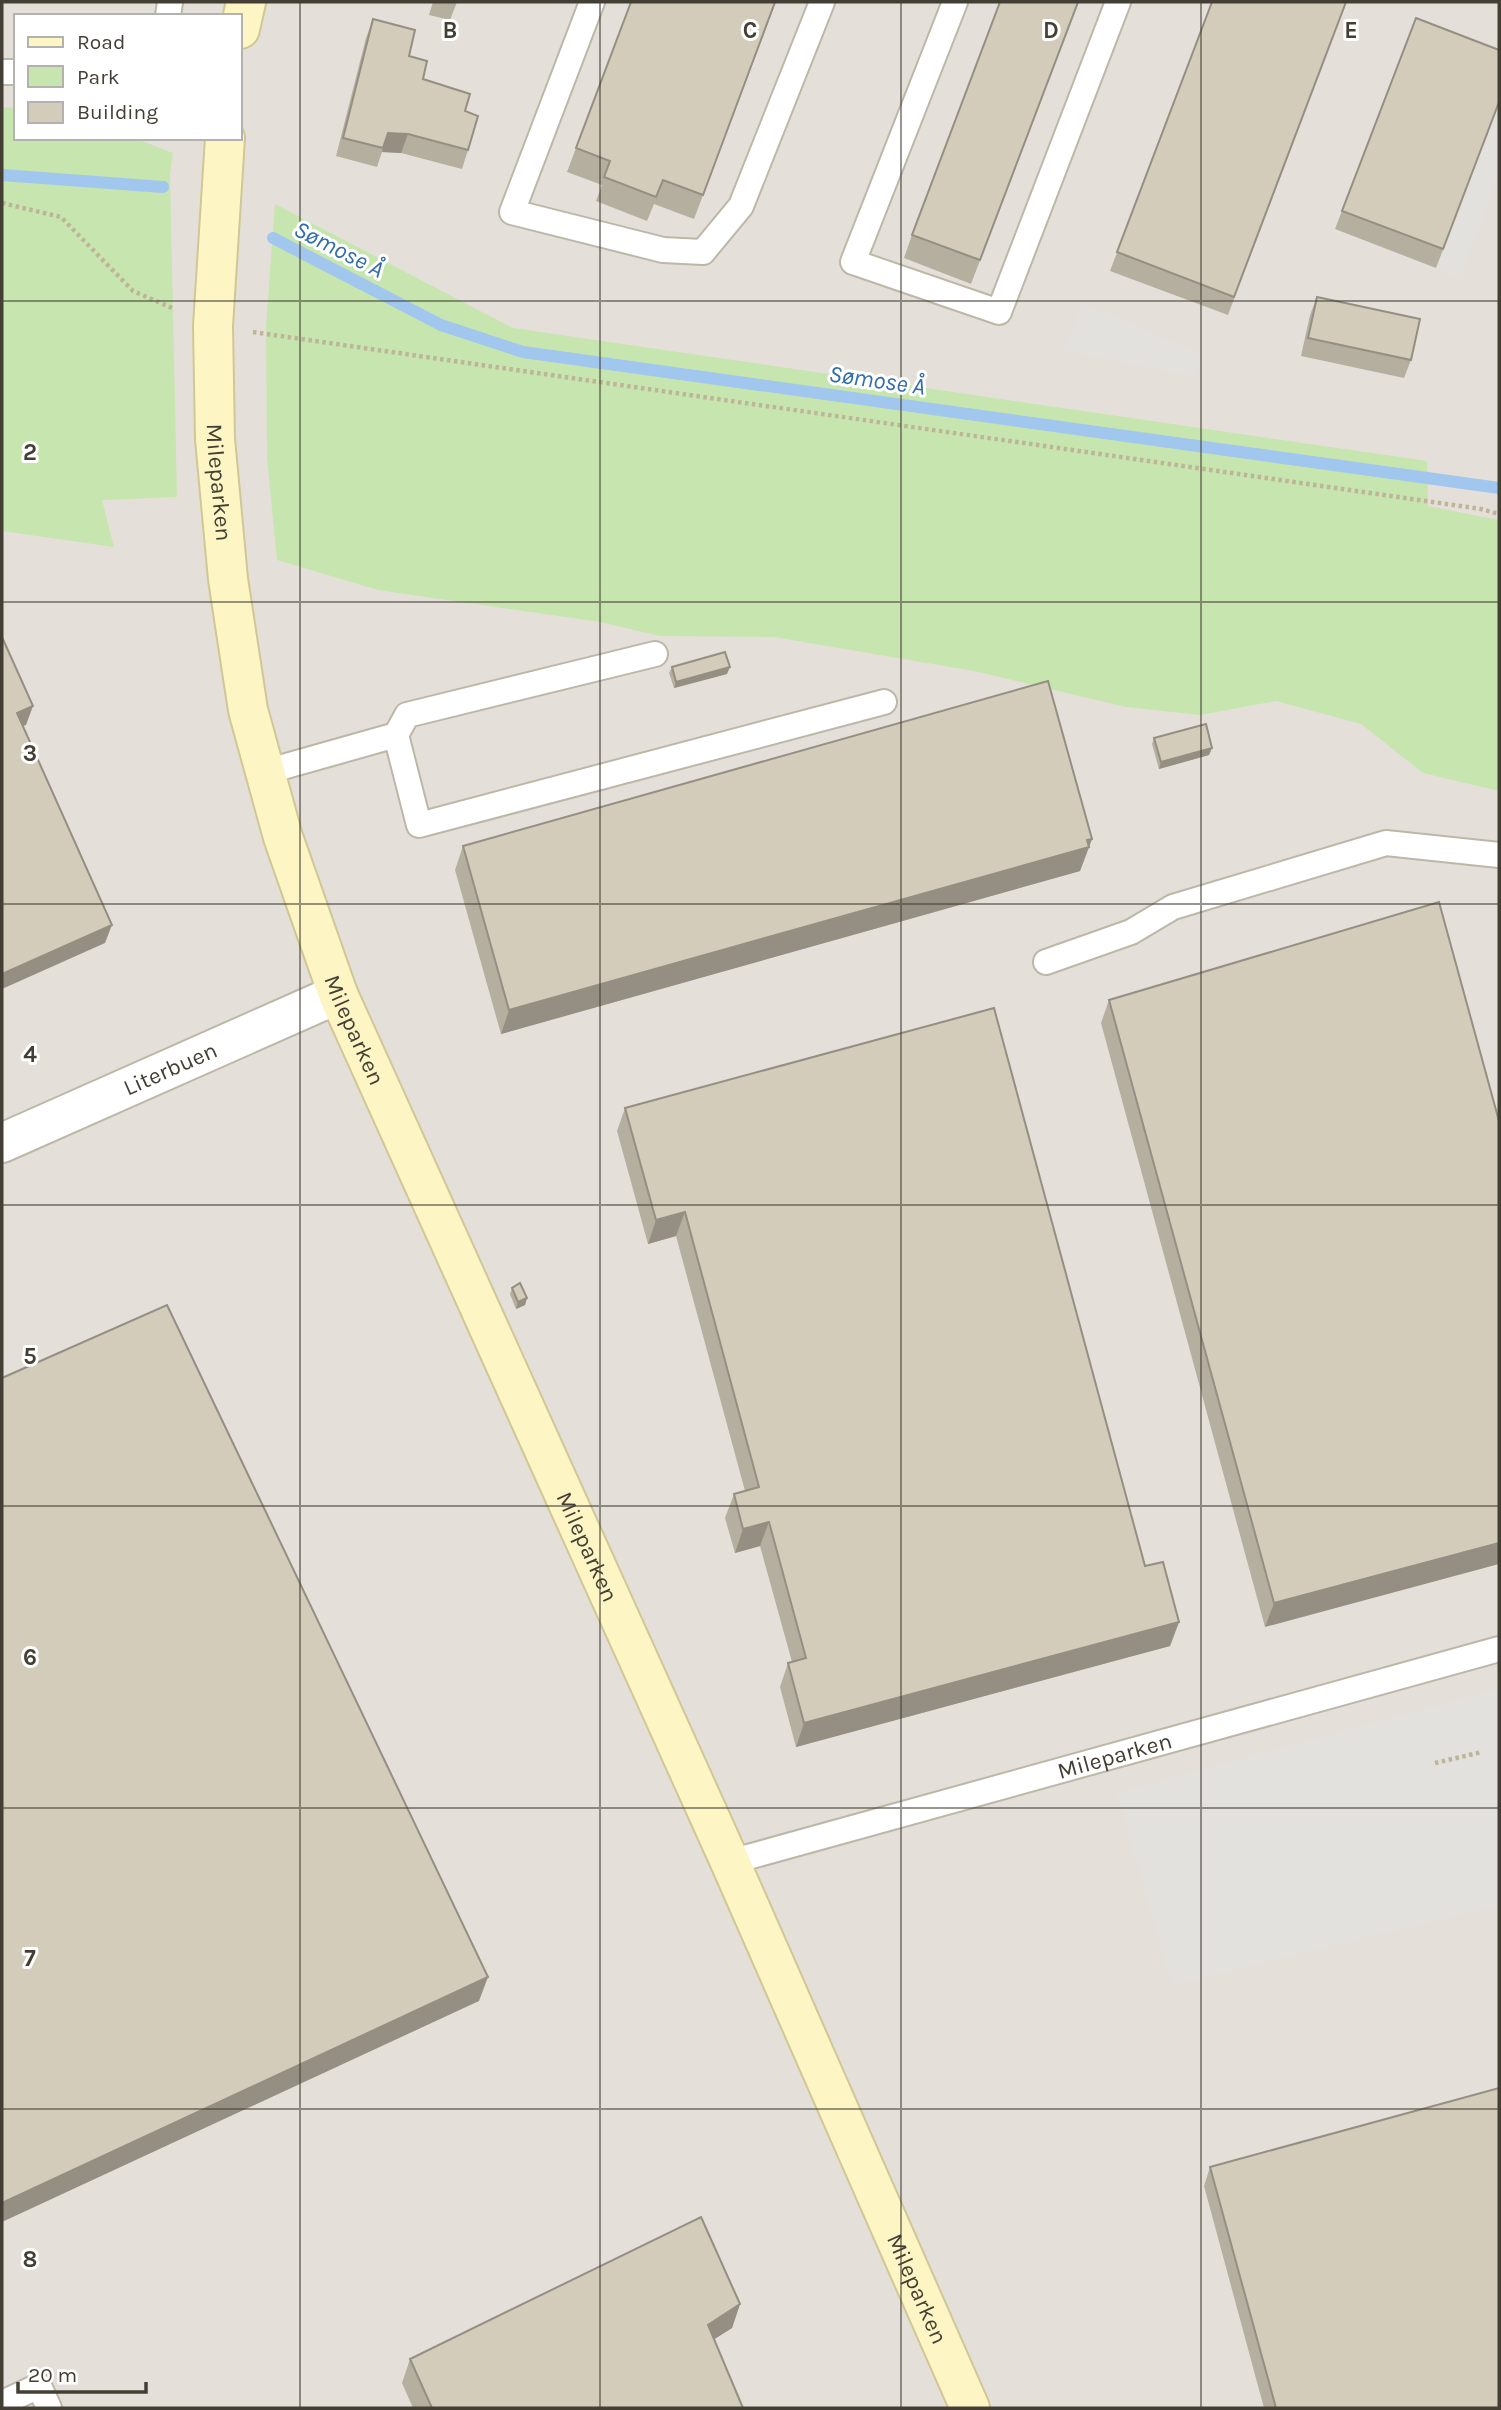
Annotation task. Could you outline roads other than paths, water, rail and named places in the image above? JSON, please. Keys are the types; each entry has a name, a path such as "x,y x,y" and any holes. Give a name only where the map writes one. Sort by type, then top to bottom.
{"street":[{"path":"242,20 246,2"},
{"name":"Mileparken","path":"225,140 213,326 215,439 228,579 248,710 283,837 338,994 730,1862 970,2408"},
{"name":"Literbuen","path":"2,1143 338,994"}],"lane":[{"path":"592,2 512,212 663,250 703,251 741,206 822,2"},
{"path":"955,2 852,262 999,313 1118,2"},
{"path":"655,654 407,715 396,736 419,825 884,702"},
{"path":"265,772 396,736"},
{"path":"1046,962 1131,932 1173,907 1386,843 1499,855"},
{"name":"Mileparken","path":"730,1862 1499,1649"},
{"path":"2,2403 39,2386 49,2408"}],"waterway":[{"name":"Sømose Å","path":"2,175 163,187"},
{"name":"Sømose Å","path":"273,238 441,325 523,352 1499,488"}]}
